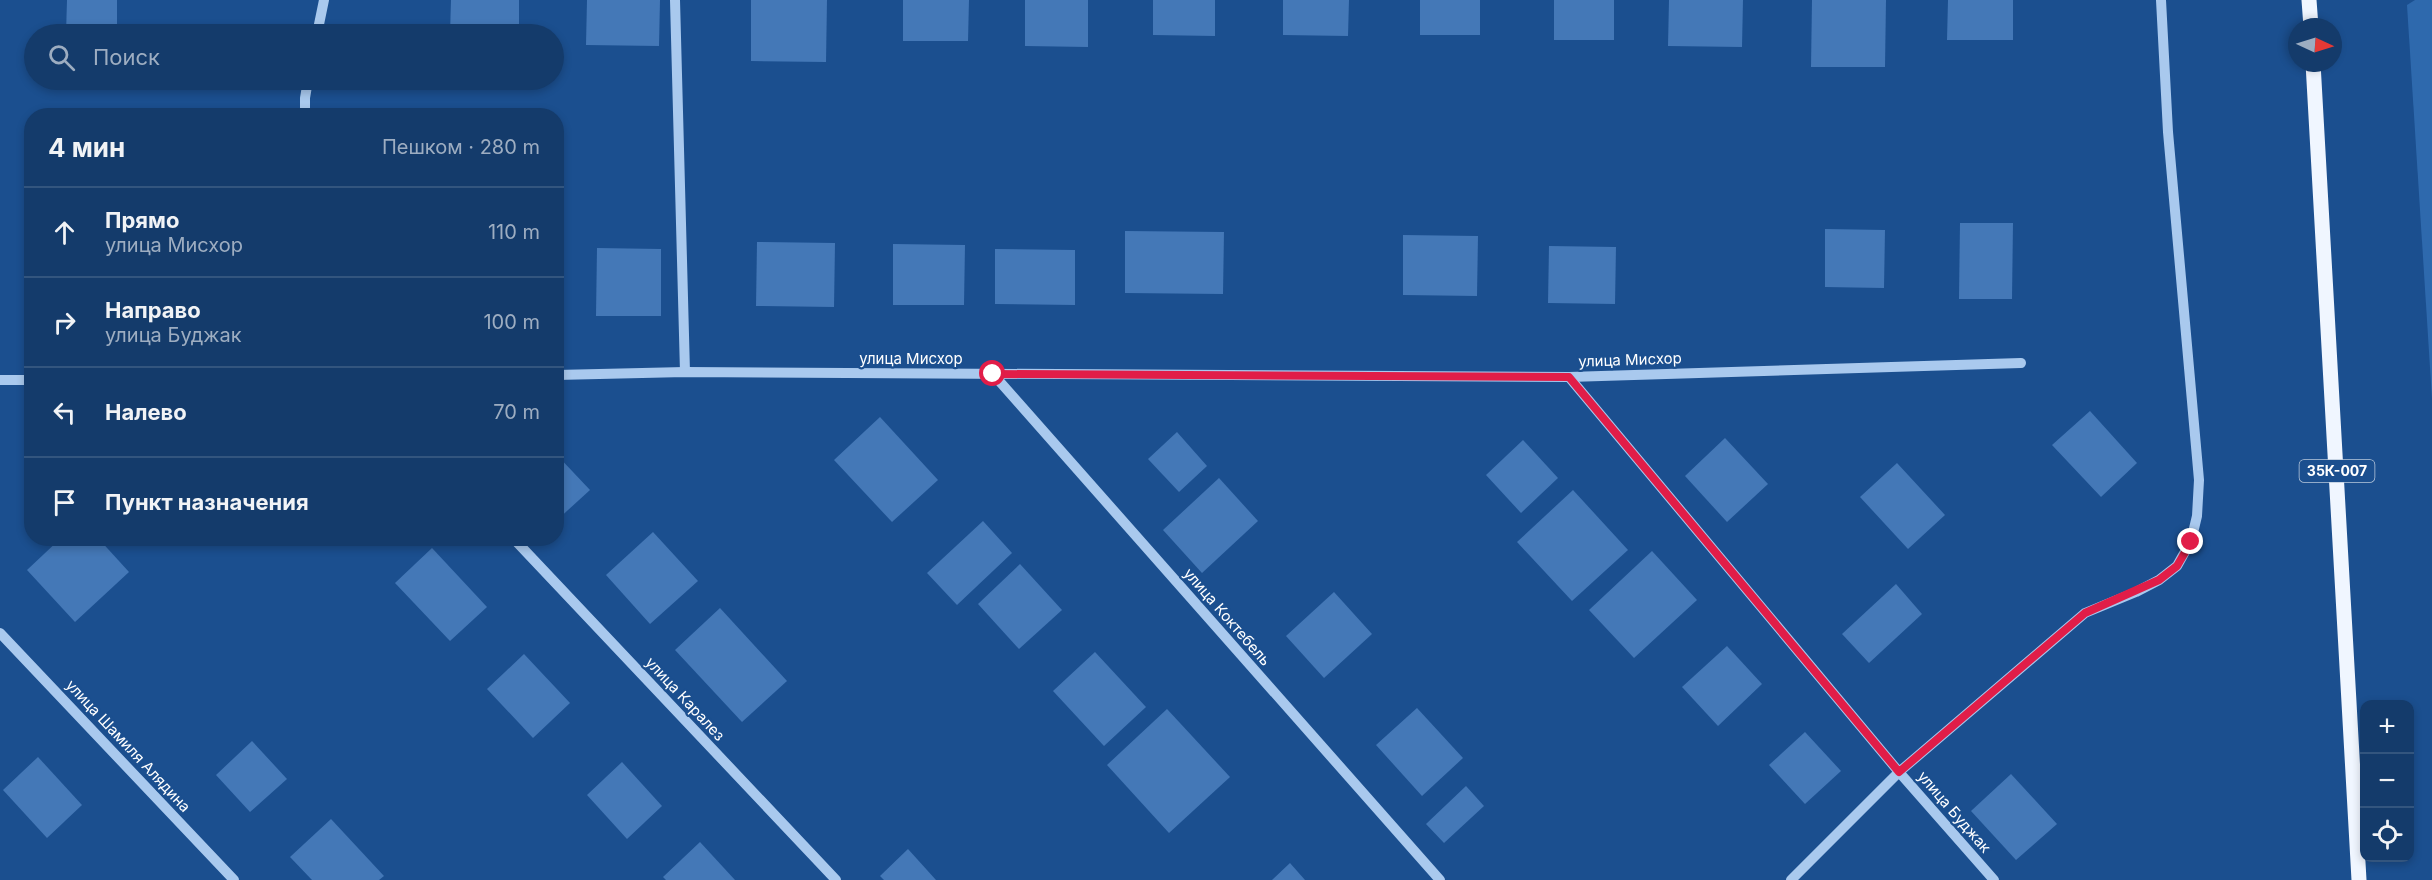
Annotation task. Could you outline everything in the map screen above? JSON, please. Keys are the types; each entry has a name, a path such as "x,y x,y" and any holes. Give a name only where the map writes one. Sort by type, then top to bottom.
{"main road":[{"path":"2309,0 2310,18"},
{"name":"35К-007","path":"2314,72 2359,880"}],"street":[{"path":"319,24 324,0"},
{"path":"675,0 685,372"},
{"path":"1791,880 1899,772 2085,613 2152,584 2177,566 2191,542 2198,516 2199,480 2168,132 2161,0"},
{"path":"305,108 306,90"},
{"name":"улица Мисхор","path":"564,375 685,372 1569,377 2021,363"},
{"name":"улица Коктебель","path":"993,374 1440,880"},
{"name":"улица Буджак","path":"1569,377 1899,772 1994,880"},
{"path":"0,380 24,380"},
{"name":"улица Каралез","path":"521,546 836,880"},
{"name":"улица Шамиля Алядина","path":"0,633 234,880"}],"shaded area":[{"path":"2415,0 2432,0 2432,399 2407,5"}],"building":[{"path":"67,0 117,0 117,24 66,24"},
{"path":"451,0 519,0 519,24 450,24"},
{"path":"587,0 660,0 659,46 586,45"},
{"path":"751,0 827,0 826,62 751,61"},
{"path":"903,0 969,0 968,41 903,41"},
{"path":"1025,0 1088,0 1088,47 1025,46"},
{"path":"1153,0 1215,0 1215,36 1153,35"},
{"path":"1283,0 1349,0 1348,36 1283,35"},
{"path":"1420,0 1480,0 1480,35 1420,35"},
{"path":"1554,0 1614,0 1614,40 1554,40"},
{"path":"1669,0 1743,0 1742,47 1668,46"},
{"path":"1812,0 1886,0 1885,67 1811,67"},
{"path":"1948,0 2013,0 2013,40 1947,40"},
{"path":"1960,223 2013,223 2012,299 1959,299"},
{"path":"1825,229 1885,230 1884,288 1825,287"},
{"path":"1125,231 1224,232 1223,294 1125,293"},
{"path":"1403,235 1478,236 1477,296 1403,295"},
{"path":"757,242 835,243 834,307 756,306"},
{"path":"893,244 965,245 964,305 893,305"},
{"path":"1549,246 1616,247 1615,304 1548,303"},
{"path":"597,248 661,249 661,316 596,316"},
{"path":"995,249 1075,250 1075,305 995,304"},
{"path":"2090,411 2137,463 2101,497 2052,445"},
{"path":"880,417 938,480 892,522 834,460"},
{"path":"1177,432 1207,466 1179,492 1148,459"},
{"path":"1725,438 1768,484 1727,522 1685,476"},
{"path":"1523,440 1558,478 1521,513 1486,475"},
{"path":"564,462 590,490 564,514"},
{"path":"1897,463 1945,515 1908,549 1860,497"},
{"path":"1219,478 1258,521 1202,573 1163,530"},
{"path":"1573,490 1628,550 1572,601 1517,542"},
{"path":"983,521 1012,553 957,605 927,573"},
{"path":"653,532 698,581 650,624 606,575"},
{"path":"52,546 105,546 129,572 75,622 27,570"},
{"path":"432,548 487,607 450,641 395,583"},
{"path":"1652,551 1697,600 1634,658 1589,610"},
{"path":"1020,564 1062,610 1019,649 978,604"},
{"path":"1896,584 1922,614 1869,663 1842,634"},
{"path":"1334,592 1372,634 1324,678 1286,636"},
{"path":"720,608 787,681 742,722 675,650"},
{"path":"1727,646 1762,684 1718,726 1682,687"},
{"path":"1095,652 1146,707 1104,746 1053,691"},
{"path":"524,654 570,703 533,738 487,689"},
{"path":"1417,708 1463,758 1422,796 1376,745"},
{"path":"1167,709 1230,777 1169,833 1107,765"},
{"path":"1805,732 1841,771 1805,804 1769,765"},
{"path":"252,741 287,779 250,812 216,775"},
{"path":"38,757 82,805 47,838 3,790"},
{"path":"622,762 662,806 627,839 587,795"},
{"path":"2011,774 2057,824 2016,860 1971,811"},
{"path":"1466,786 1484,806 1444,843 1426,824"},
{"path":"331,819 384,876 379,880 312,880 290,857"},
{"path":"700,842 735,880 666,880 663,877"},
{"path":"908,849 936,880 884,880 880,876"},
{"path":"1290,863 1305,880 1272,880"}],"route":[{"path":"993,374 1569,377 1899,772 2085,613 2136,592 2159,580 2177,566 2191,542"}]}
